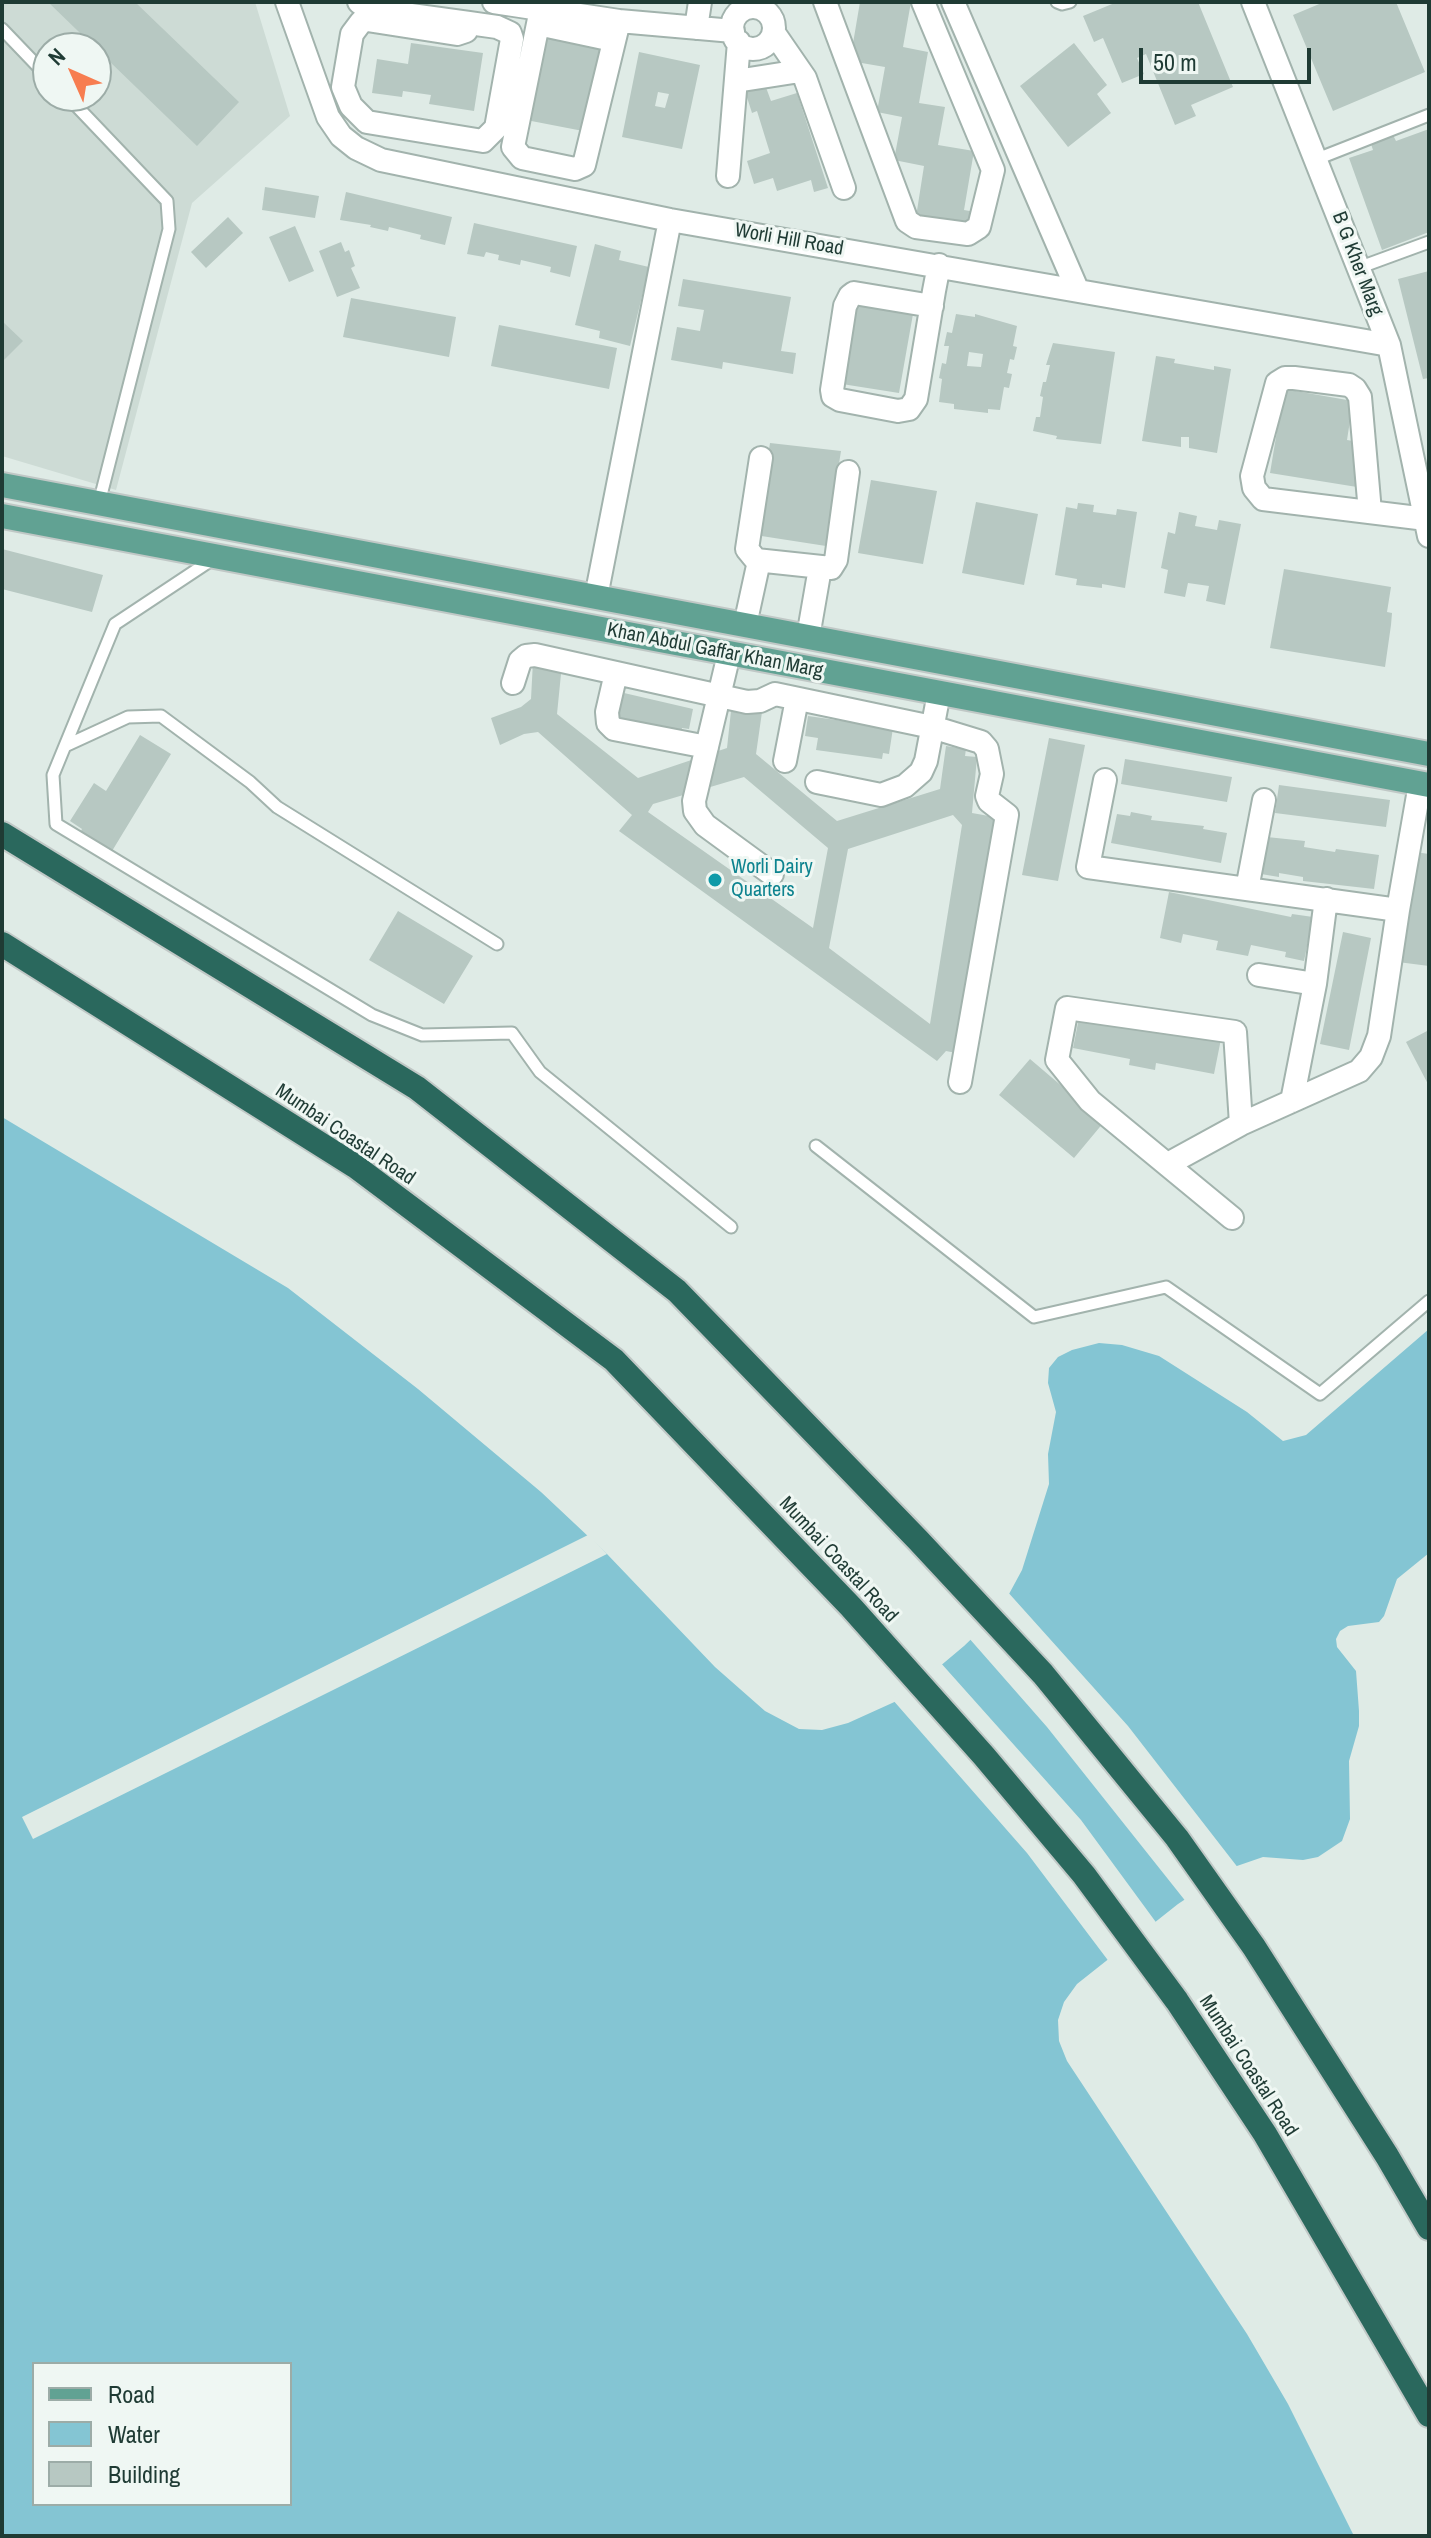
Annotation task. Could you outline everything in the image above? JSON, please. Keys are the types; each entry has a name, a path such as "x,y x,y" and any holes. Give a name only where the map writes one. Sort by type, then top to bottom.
{"highway":[{"path":"2,834 417,1088 677,1291 1043,1674 1177,1838 1254,1947 1387,2156 1429,2228"},
{"name":"Mumbai Coastal Road","path":"2,944 355,1166 614,1360 851,1607 984,1756 1084,1875 1177,2001 1265,2134 1429,2415"}],"main road":[{"name":"Khan Abdul Gaffar Khan Marg","path":"2,485 1429,754"},
{"name":"Khan Abdul Gaffar Khan Marg","path":"2,516 1425,785"}],"street":[{"name":"Worli Hill Road","path":"287,2 328,117 341,136 356,148 381,160 670,220 1389,345"},
{"path":"359,2 368,9 478,25 510,33 512,39 496,128 483,141 367,122 351,106 343,87 352,34 361,22 367,20 457,34 478,25 493,2 501,2 540,17 696,28 737,22 753,7 770,14 774,33 761,47 752,49 737,22"},
{"path":"696,28 698,2"},
{"path":"825,2 907,221 911,225 968,234 979,227 993,170 923,2"},
{"path":"953,2 1077,289"},
{"name":"B G Kher Marg","path":"1253,2 1389,345 1427,528"},
{"path":"540,17 568,8 614,21"},
{"path":"540,17 513,147 522,158 575,169 584,165 614,21"},
{"path":"728,176 736,81 737,22"},
{"path":"774,33 800,71 844,188"},
{"path":"736,81 800,71"},
{"path":"596,597 670,220"},
{"path":"906,260 911,225"},
{"path":"932,306 854,293 850,296 845,306 833,396 898,411 909,409 916,399 932,306 939,265"},
{"path":"1400,396 1294,378 1285,378 1277,383 1252,476 1254,488 1263,499 1370,512 1427,528"},
{"path":"1349,385 1360,397 1370,512"},
{"path":"761,458 747,549 752,558 759,561 831,568 836,560 848,472"},
{"path":"745,625 759,561"},
{"path":"808,637 820,568"},
{"path":"729,654 694,801 695,811 705,825 772,874"},
{"path":"513,683 520,661 526,656 535,655 747,702 760,701 775,694 932,727 981,742 987,749 992,774 987,796 1007,815 960,1082"},
{"path":"616,673 607,712 608,723 614,729 707,747"},
{"path":"817,782 881,795 905,786 921,772 926,761 939,693"},
{"path":"785,761 797,699"},
{"path":"1105,780 1088,867 1398,910"},
{"path":"1168,1164 1241,1124 1359,1071 1371,1057 1379,1036 1398,910 1425,785"},
{"path":"1247,889 1264,800"},
{"path":"1292,1101 1315,984 1326,899"},
{"path":"1259,975 1315,984"},
{"path":"1232,1218 1090,1101 1057,1060 1067,1008 1235,1032 1241,1124"}],"lane":[{"path":"1057,2 1070,2"},
{"path":"2,29 32,60"},
{"path":"82,112 167,201 169,229 99,503"},
{"path":"1317,159 1429,115"},
{"path":"1358,268 1429,242"},
{"path":"217,557 115,624 53,775 56,824 372,1015 422,1035 512,1033 540,1072 731,1227"},
{"path":"65,747 128,717 161,716 250,782 277,807 497,944"},
{"path":"816,1146 1034,1317 1166,1287 1320,1394 1429,1301"}],"shaded area":[{"path":"2,2 255,2 290,116 192,203 116,490 2,456"}],"water":[{"path":"2,1117 288,1288 418,1389 541,1492 607,1554 715,1667 765,1711 799,1729 822,1730 848,1723 901,1699 988,1623 1009,1594 1022,1570 1049,1484 1048,1454 1056,1412 1048,1383 1049,1368 1058,1357 1099,1343 1122,1345 1159,1356 1247,1412 1283,1441 1306,1435 1429,1329 1429,1553 1397,1579 1379,1622 1348,1626 1340,1631 1336,1639 1337,1647 1356,1671 1359,1711 1359,1726 1349,1761 1350,1819 1342,1841 1318,1857 1303,1860 1263,1857 1234,1867 1178,1904 1077,1984 1064,2002 1058,2020 1059,2041 1067,2061 1247,2334 1288,2404 1354,2536 2,2536"}],"pier":[{"path":"588,1535 607,1554 33,1839 22,1817"},
{"path":"1006,1590 1128,1726 1239,1869 1187,1903 1047,1727 968,1637 985,1620"},
{"path":"940,1662 1081,1820 1158,1925 1110,1963 1027,1853 892,1699"}],"building":[{"path":"48,2 135,2 239,102 197,146 112,64 112,32 79,32"},
{"path":"860,2 911,2 903,47 928,52 919,103 945,107 938,145 974,151 964,210 975,212 972,226 916,217 924,166 894,160 902,117 877,112 885,67 850,61"},
{"path":"1117,2 1198,2 1233,87 1191,105 1196,116 1175,125 1146,54 1137,58 1144,74 1122,83 1103,38 1094,42 1083,16"},
{"path":"1324,2 1396,2 1425,72 1333,111 1293,15"},
{"path":"543,29 604,44 583,131 521,119"},
{"path":"411,43 483,53 474,111 429,104 431,95 403,91 402,97 372,93 377,59 408,64"},
{"path":"1074,43 1107,85 1097,94 1111,113 1068,147 1020,86"},
{"path":"639,52 700,65 682,149 622,137","holes":["658,92 669,94 665,108 655,106"]},
{"path":"764,82 771,101 797,93 828,188 814,192 811,180 777,191 773,178 754,184 747,161 770,153 757,111 752,113 744,88"},
{"path":"1429,129 1429,232 1382,250 1349,158 1373,150 1370,141 1392,133 1396,141"},
{"path":"265,187 319,196 315,218 262,210"},
{"path":"346,192 452,217 445,245 389,227 388,231 340,220"},
{"path":"228,217 243,233 206,268 191,252"},
{"path":"474,223 577,246 570,277 550,272 551,267 521,260 520,265 498,260 499,255 486,252 484,257 467,254"},
{"path":"295,226 314,271 289,282 269,237"},
{"path":"341,242 345,252 349,250 355,266 351,268 360,288 337,297 319,251"},
{"path":"595,244 621,251 619,260 649,267 630,346 599,338 600,331 575,325"},
{"path":"1429,271 1429,378 1423,379 1398,279"},
{"path":"683,279 791,297 781,351 796,353 793,374 723,362 722,369 671,360 677,327 700,331 704,310 678,306"},
{"path":"351,298 456,317 449,357 343,337"},
{"path":"855,305 913,314 899,393 842,384"},
{"path":"956,314 975,317 975,314 1017,326 1013,346 1017,347 1007,373 1012,374 1009,388 1004,387 1000,410 988,409 988,413 954,409 954,404 939,402 942,379 939,378 942,363 946,364 949,346 944,346 947,332 952,333","holes":["969,352 983,354 981,367 967,366"]},
{"path":"2,321 23,341 2,362"},
{"path":"499,325 617,348 609,389 491,366"},
{"path":"1053,343 1115,352 1101,444 1056,439 1057,436 1033,431 1036,417 1040,417 1043,397 1040,396 1043,382 1046,382 1050,365 1046,365"},
{"path":"1156,356 1175,359 1174,363 1214,370 1214,366 1231,369 1217,453 1189,448 1189,437 1181,437 1181,447 1142,441"},
{"path":"1284,389 1353,401 1347,440 1359,442 1355,465 1360,466 1357,487 1270,473"},
{"path":"770,443 841,451 826,546 755,535"},
{"path":"871,480 937,491 923,564 858,553"},
{"path":"976,502 1038,514 1024,585 962,573"},
{"path":"1078,503 1094,505 1093,512 1116,515 1117,509 1137,512 1125,588 1102,584 1102,588 1076,585 1077,579 1055,575 1066,507 1077,509"},
{"path":"1179,512 1197,516 1195,526 1217,530 1219,520 1241,524 1225,605 1206,601 1209,586 1188,583 1185,597 1164,593 1168,570 1161,568 1168,532 1175,534"},
{"path":"2,549 103,575 92,612 2,589"},
{"path":"1284,569 1391,587 1387,612 1392,613 1385,667 1270,648"},
{"name":"Worli Dairy Quarters","path":"533,661 562,664 557,714 638,778 727,748 731,711 742,714 744,708 762,712 756,754 837,821 940,789 946,746 966,749 965,756 977,757 972,813 1000,818 961,1054 946,1051 937,1061 619,831 632,815 538,732 524,734 500,745 491,718 521,707 531,699","holes":["744,777 828,848 813,928 648,812 653,804","953,815 962,825 930,1024 829,948 848,849"]},
{"path":"624,693 693,709 689,729 682,728 680,737 617,723"},
{"path":"808,716 893,728 889,754 883,753 882,759 816,750 818,738 805,736"},
{"path":"140,735 171,754 109,856 78,837 82,829 70,821 94,783 106,791"},
{"path":"1049,738 1085,745 1058,881 1022,875"},
{"path":"1125,759 1232,777 1227,802 1121,784"},
{"path":"1279,785 1390,800 1386,827 1275,813"},
{"path":"1131,812 1152,816 1151,820 1204,826 1203,829 1227,833 1221,863 1111,843 1117,814 1130,816"},
{"path":"1267,837 1305,841 1304,847 1335,852 1336,849 1379,855 1374,889 1303,881 1303,877 1279,873 1279,877 1261,874"},
{"path":"1415,852 1429,854 1429,966 1398,962 1400,947 1404,948 1410,894 1413,894 1417,870 1412,869"},
{"path":"1169,892 1291,917 1292,914 1313,917 1304,961 1285,957 1286,952 1251,945 1248,956 1216,950 1218,941 1183,934 1181,943 1160,938"},
{"path":"398,911 473,956 444,1004 369,960"},
{"path":"1343,932 1371,938 1349,1050 1320,1044"},
{"path":"1080,1013 1221,1039 1214,1074 1156,1063 1155,1070 1129,1065 1130,1059 1073,1048"},
{"path":"1429,1030 1429,1086 1406,1042"},
{"path":"1030,1059 1104,1122 1074,1158 999,1095"}],"place":[{"name":"Worli Dairy Quarters","path":"715,880"}]}
